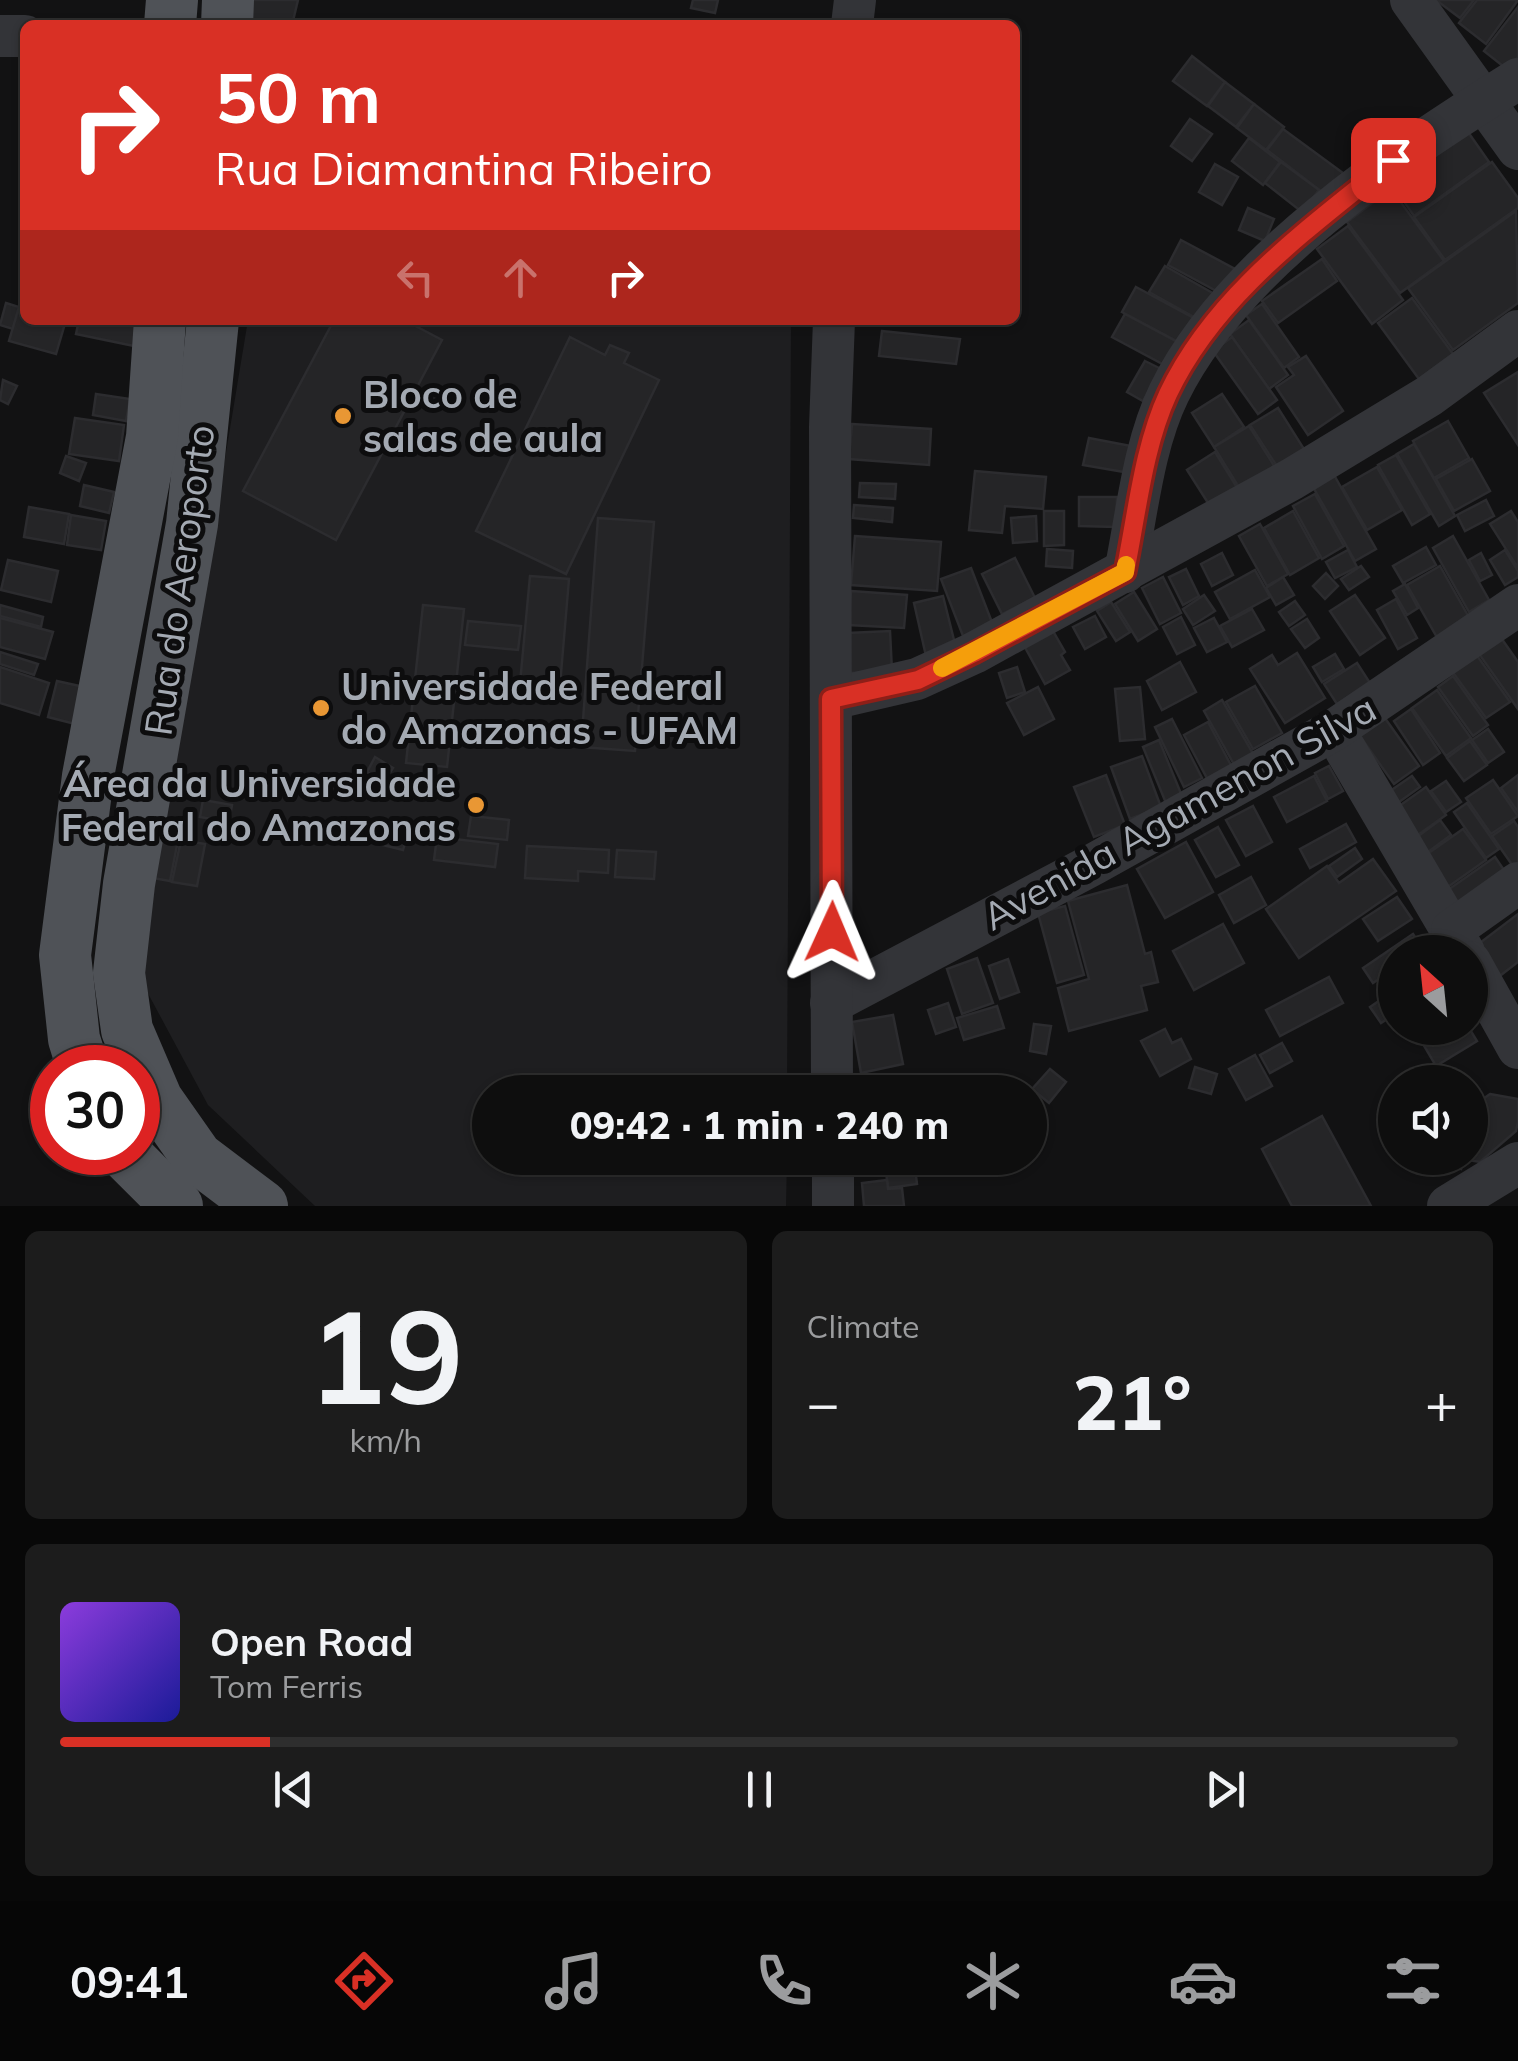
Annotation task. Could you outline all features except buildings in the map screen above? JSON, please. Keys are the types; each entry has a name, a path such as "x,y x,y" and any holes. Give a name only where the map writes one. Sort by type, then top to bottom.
{"main road":[{"name":"Rua do Aeroporto","path":"76,1045 65,955 88,776 152,437 160,325"},
{"name":"Rua do Aeroporto","path":"212,325 192,524 129,884 119,972 127,1030 157,1100 197,1157 262,1206"},
{"path":"134,519 192,524"},
{"path":"146,1175 177,1206"}],"street":[{"path":"1411,0 1502,89 1518,149"},
{"path":"1125,572 1150,452 1167,396 1201,337 1242,288 1303,234 1393,160 1502,89"},
{"path":"832,1075 834,325"},
{"path":"831,699 918,680 974,653 1292,479 1430,396 1518,331"},
{"name":"Avenida Agamenon Silva","path":"831,1002 1094,864 1334,730 1518,605"},
{"path":"1334,730 1454,935"},
{"path":"1473,935 1518,883"},
{"path":"1488,994 1518,1048"},
{"path":"1448,1206 1518,1163"},
{"path":"832,1175 833,1206"}],"shaded area":[{"name":"Área da Universidade Federal do Amazonas","path":"247,325 791,325 787,1075 472,1075 472,1175 787,1175 786,1206 315,1206 208,1105 144,986 148,874 179,736"}],"slow traffic":[{"path":"942,668 1125,572 1126,565"}],"place":[{"name":"Bloco de salas de aula","path":"343,416"},
{"name":"Universidade Federal do Amazonas - UFAM","path":"321,708"},
{"name":"Área da Universidade Federal do Amazonas","path":"476,805"}],"route":[{"path":"832,932 831,699 918,680 1125,572 1150,452 1167,396 1201,337 1242,288 1393,160"}]}
